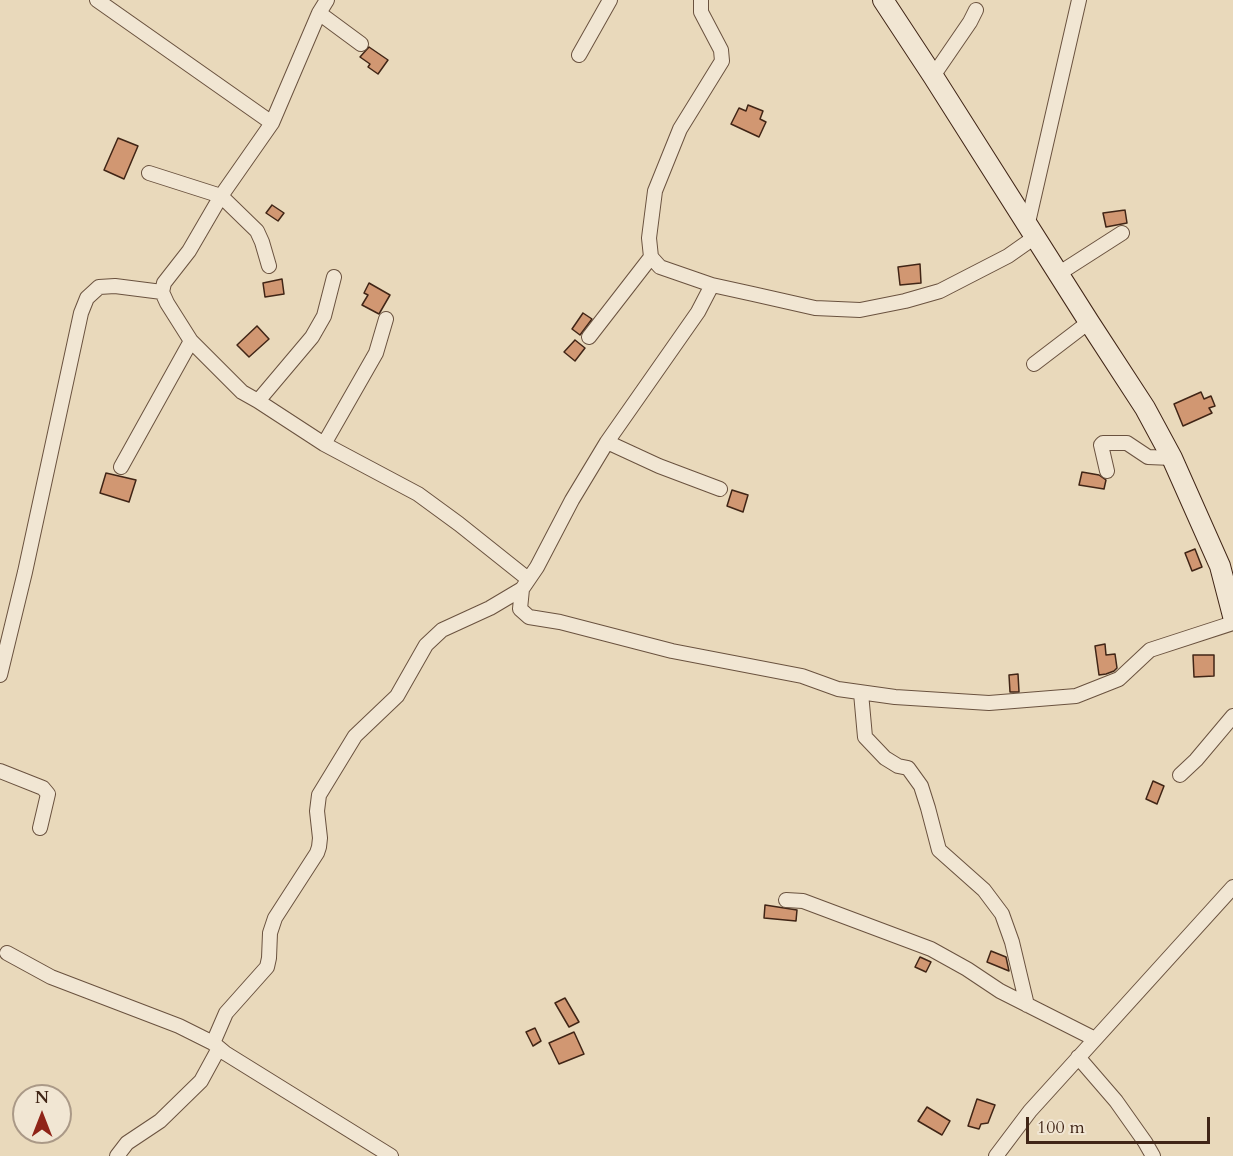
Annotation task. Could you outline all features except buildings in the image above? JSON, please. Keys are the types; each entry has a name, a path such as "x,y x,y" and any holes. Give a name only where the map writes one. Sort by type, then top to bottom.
{"street":[{"path":"98,0 272,123"},
{"path":"327,0 319,13 272,123 221,196 189,251 164,283 162,292 192,341 242,392 258,400 324,444 418,494 459,524 525,584"},
{"path":"579,55 610,0"},
{"path":"700,0 701,12 721,50 722,61 681,129 655,191 649,238 651,257 660,267 712,285 815,308 860,310 940,291 1008,256 1031,232 1079,0"},
{"path":"884,0 1145,408 1172,458 1220,566 1233,616"},
{"path":"933,76 976,10"},
{"path":"319,13 361,44"},
{"path":"149,172 221,196 257,231 269,266"},
{"path":"1058,274 1122,233"},
{"path":"589,337 651,257"},
{"path":"258,400 312,337 324,316 334,277"},
{"path":"117,1156 127,1143 160,1121 201,1081 216,1046 226,1013 267,967 270,933 274,918 317,854 320,838 317,811 319,795 355,736 397,696 426,645 442,630 490,608 525,584 537,567 572,500 607,442 698,312 712,285"},
{"path":"0,675 28,561 81,313 87,297 99,287 115,286 162,292"},
{"path":"324,444 376,353 386,319"},
{"path":"1034,364 1089,322"},
{"path":"121,467 192,341"},
{"path":"607,442 659,466 720,489"},
{"path":"1107,471 1101,444 1103,443 1127,443 1148,457 1172,458"},
{"path":"525,584 520,609 529,617 560,622 672,651 802,676 838,689 861,693 989,703 1076,696 1119,679 1150,650 1233,623"},
{"path":"861,693 865,737 885,758 898,766 908,768 921,786 939,850 984,890 1002,914 1012,942 1027,1005"},
{"path":"1180,775 1233,716"},
{"path":"0,771 44,788 48,794 40,828"},
{"path":"996,1156 1030,1111 1233,887"},
{"path":"786,900 803,901 931,949 1000,991 1095,1039"},
{"path":"7,953 51,976 179,1026 216,1046 392,1156"},
{"path":"1078,1057 1116,1101 1153,1156"}]}
